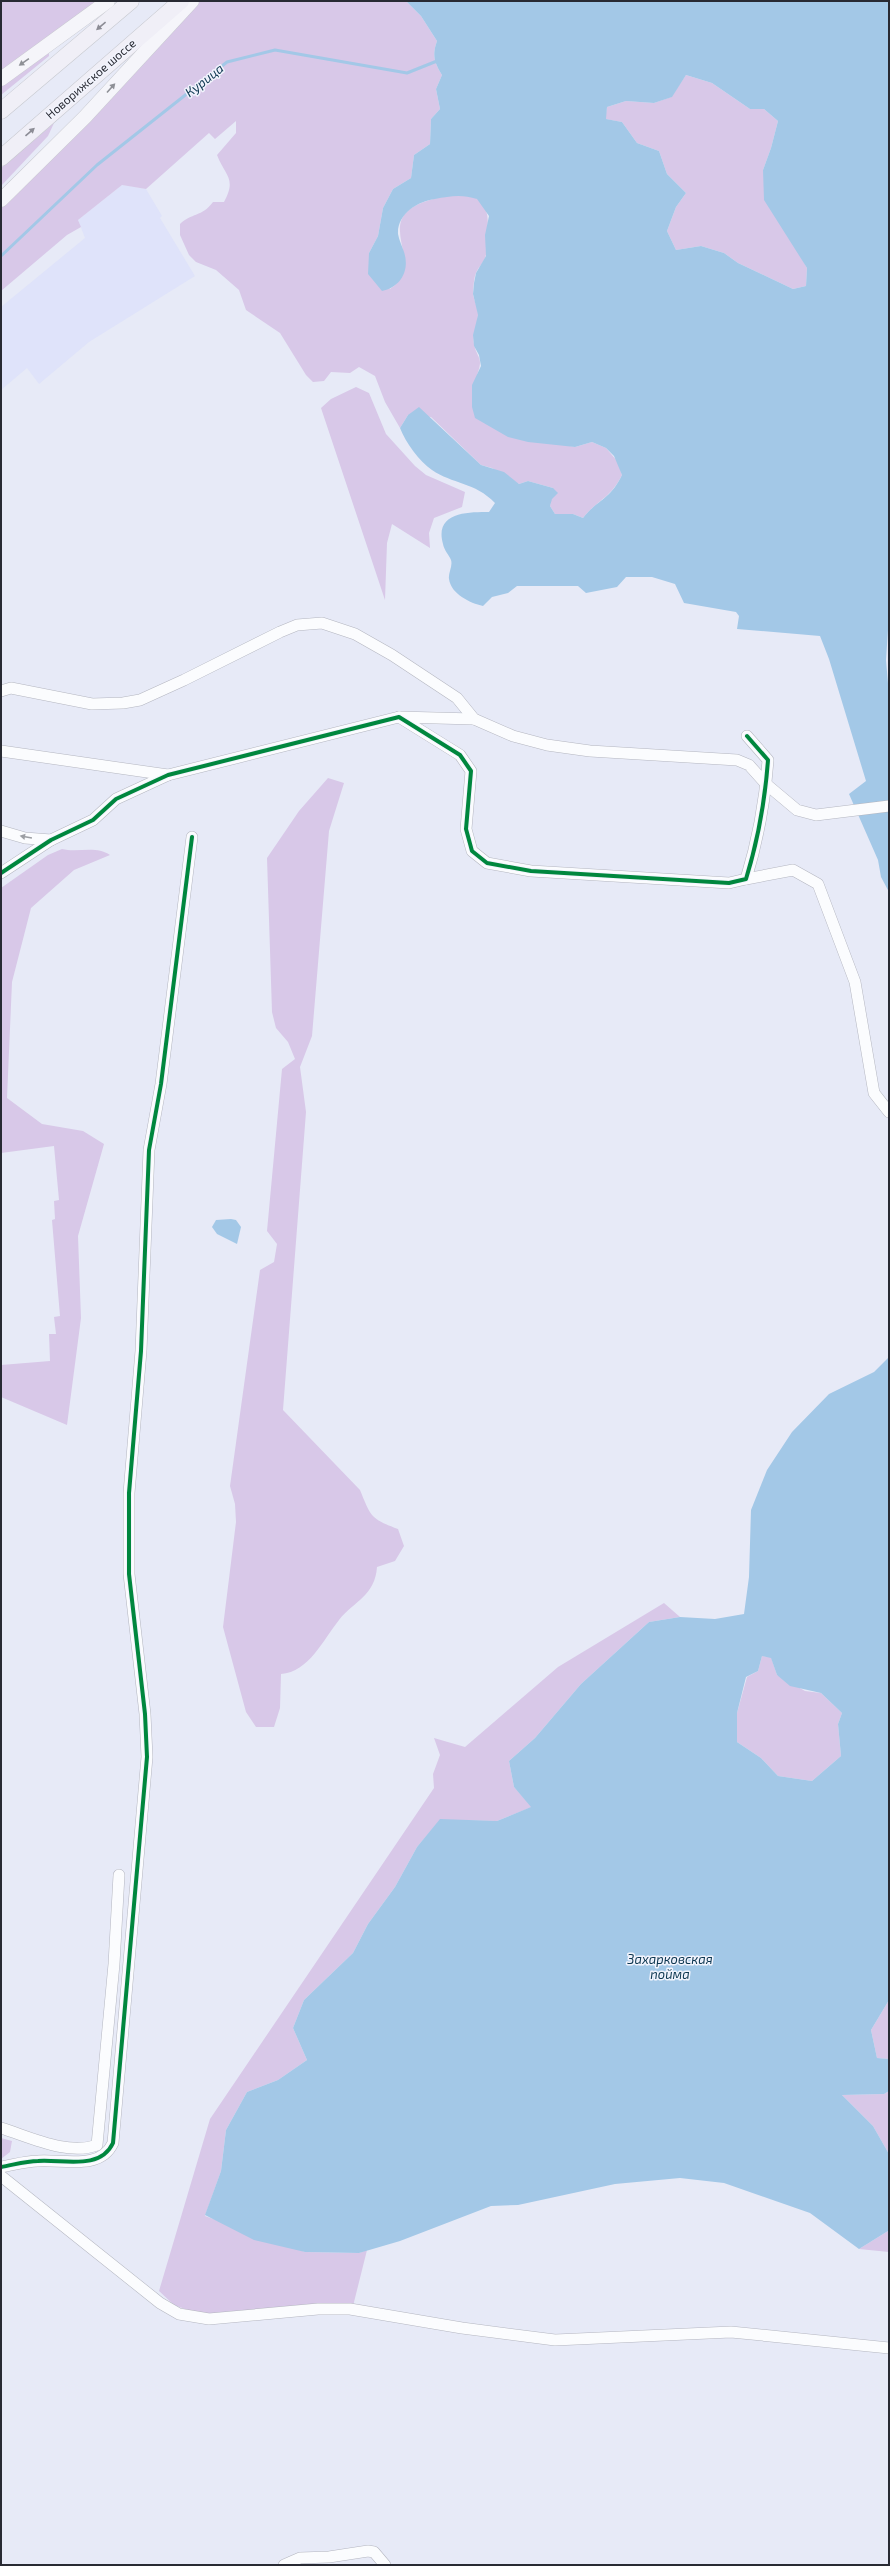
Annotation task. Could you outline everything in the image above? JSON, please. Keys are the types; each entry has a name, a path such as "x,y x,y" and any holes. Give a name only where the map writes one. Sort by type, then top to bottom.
{"highway":[{"path":"1,111 131,1"},
{"name":"Новорижское шоссе","path":"1,158 181,1"}],"main road":[{"path":"1,79 108,1"},
{"path":"1,200 85,117 192,1"}],"street":[{"path":"1,691 11,688 92,704 123,703 140,700 184,680 280,632 297,625 322,623 355,634 392,655 457,698 474,719"},
{"path":"399,717 460,755 471,770 466,829 472,850 487,862 531,872 729,883 793,870 818,884 855,982 874,1093 889,1112"},
{"path":"1,873 51,840 93,820 116,799 168,775 399,717 474,719 513,736 547,745 590,751 737,760 750,765 766,784 797,810 816,815 889,806"},
{"path":"746,736 768,760 766,784 755,850 746,879"},
{"path":"1,751 168,775"},
{"path":"1,831 25,838 51,840"},
{"path":"1,2167 36,2161 96,2160 107,2154 113,2143 147,1757 145,1714 129,1574 129,1493 141,1351 150,1150 161,1084 192,837"},
{"path":"1,2128 72,2148 88,2148 97,2145 100,2138 119,1875"},
{"path":"36,2161 42,2140"},
{"path":"1,2176 160,2303 179,2314 192,2318 242,2317 318,2309 350,2309 462,2328 555,2340 731,2332 889,2348"},
{"path":"284,2565 300,2558 329,2557 368,2551 374,2552 385,2565"}],"shaded area":[{"path":"1,1 98,1 1,72"},
{"path":"198,1 406,1 421,16 437,41 434,54 437,66 442,75 436,89 440,109 431,119 430,144 414,155 411,178 393,189 383,208 378,236 369,253 390,289 401,277 404,264 400,237 400,225 406,213 420,203 447,196 472,196 484,205 488,218 486,254 475,275 473,292 478,314 474,333 475,349 480,361 477,375 559,444 575,447 592,442 606,448 618,462 622,475 617,483 613,489 583,518 573,514 555,514 550,506 553,488 528,481 519,484 492,468 481,465 431,417 408,415 400,428 385,402 375,376 359,367 350,373 331,372 324,381 313,382 306,375 280,333 246,310 239,290 216,270 196,262 189,255 180,235 180,224 188,218 201,213 213,202 224,202 228,194 230,182 217,155 236,133 236,121 215,139 209,133 146,189 122,185 78,220 81,227 67,235 1,291 1,207"},
{"path":"49,53 49,56 1,95 1,85"},
{"path":"686,75 712,83 750,109 764,109 778,121 771,148 763,170 788,234 807,268 806,286 793,289 738,263 724,253 701,246 676,250 667,231 676,207 686,193 667,174 659,151 637,143 622,122 605,119 607,107 626,101 654,103 671,97"},
{"path":"54,123 48,136 1,186 1,168"},
{"path":"122,185 146,189 162,216 160,218 195,276 89,342 39,384 27,368 1,390 1,307 85,238 78,220"},
{"path":"356,387 369,393 386,434 415,466 426,475 465,492 462,507 434,518 429,533 430,548 392,524 387,543 385,600 321,408 331,399"},
{"path":"328,778 344,783 329,831 312,1036 300,1067 306,1112 283,1410 360,1490 373,1516 398,1529 404,1546 395,1561 377,1567 375,1577 368,1592 345,1613 314,1654 300,1668 281,1674 280,1708 274,1727 256,1727 246,1712 223,1627 236,1522 235,1504 230,1486 260,1270 274,1262 277,1244 267,1231 282,1069 295,1059 288,1042 276,1028 272,1012 267,858 299,811"},
{"path":"62,849 99,850 110,855 74,870 31,908 12,982 7,1098 42,1124 83,1131 104,1144 78,1236 81,1318 67,1425 1,1397 1,1365 50,1361 49,1334 56,1334 54,1317 60,1316 52,1220 55,1219 54,1201 59,1200 54,1146 1,1153 1,888 48,855"},
{"path":"664,1603 680,1617 649,1622 581,1684 535,1738 509,1761 514,1787 532,1807 497,1821 440,1820 417,1847 395,1887 368,1924 353,1953 304,2000 293,2028 307,2060 278,2080 247,2092 226,2130 221,2171 205,2216 305,2252 359,2253 367,2250 353,2306 235,2314 196,2313 174,2305 159,2291 210,2119 434,1788 433,1774 440,1755 434,1738 465,1747 558,1667"},
{"path":"762,1656 771,1657 777,1675 805,1691 821,1693 842,1713 838,1724 841,1756 812,1781 778,1776 761,1758 737,1742 737,1713 747,1677 758,1671"},
{"path":"889,2000 889,2059 877,2058 871,2030"},
{"path":"889,2091 889,2154 873,2126 842,2095 884,2094"},
{"path":"1,2138 12,2141 10,2152 1,2159"},
{"path":"889,2230 889,2252 859,2249 888,2231"}],"water":[{"path":"406,1 889,1 889,615 886,660 889,695 889,892 881,877 878,860 849,794 866,781 829,659 820,636 737,629 739,616 736,612 684,603 675,584 652,577 626,577 617,587 586,593 578,586 517,586 508,593 492,597 483,606 472,603 453,589 449,579 451,560 443,544 443,526 448,520 455,516 472,512 489,512 495,503 480,491 440,475 432,470 422,462 413,451 400,428 408,415 419,407 481,465 504,472 519,484 528,481 553,488 558,493 552,499 550,506 555,514 573,514 583,518 613,490 622,475 614,456 606,448 592,442 575,447 528,442 508,437 475,418 472,407 472,385 481,366 479,355 474,346 473,335 478,315 473,294 476,273 486,256 485,235 489,216 477,199 466,196 451,196 422,202 410,210 401,220 399,227 398,236 406,259 406,265 405,271 399,282 389,289 382,291 368,274 369,253 378,236 383,208 393,189 411,178 414,155 430,144 431,119 440,109 436,89 442,75 437,66 434,54 437,41 421,16","holes":["686,75 712,83 750,109 764,109 778,121 771,148 763,170 764,200 807,268 806,286 793,289 738,263 724,253 701,246 676,250 667,231 676,207 686,193 667,174 659,151 637,143 622,122 606,119 607,107 626,101 654,103 672,97"]},
{"path":"216,1220 236,1220 241,1227 237,1244 217,1234 212,1227"},
{"name":"Захарковская пойма","path":"889,1357 889,2000 871,2030 877,2058 889,2059 889,2091 884,2094 842,2095 873,2126 889,2154 888,2231 859,2249 810,2213 724,2183 680,2178 615,2184 518,2205 491,2206 400,2241 359,2253 305,2252 254,2240 205,2215 221,2171 226,2130 247,2092 278,2080 307,2060 293,2028 304,2000 353,1953 368,1924 395,1887 417,1847 440,1819 497,1821 531,1807 514,1787 509,1761 535,1738 581,1684 649,1622 680,1617 715,1619 744,1614 749,1577 751,1510 767,1470 792,1432 829,1394 874,1372","holes":["762,1656 771,1658 777,1675 790,1686 821,1693 842,1713 838,1724 841,1756 812,1781 778,1776 761,1758 737,1742 737,1713 746,1677 758,1671"]}],"waterway":[{"name":"Курица","path":"1,256 97,165 227,62 275,50 407,73 437,61"}],"cycle path":[{"path":"1,873 51,840 93,820 116,799 168,775 399,717 460,755 471,771 466,829 472,851 487,863 531,871 729,883 746,879 757,835 765,790 768,760 747,736"},
{"path":"1,2167 33,2161 80,2162 90,2160 107,2152 113,2143 147,1757 145,1714 129,1574 129,1493 141,1351 149,1150 161,1084 192,837"}]}
